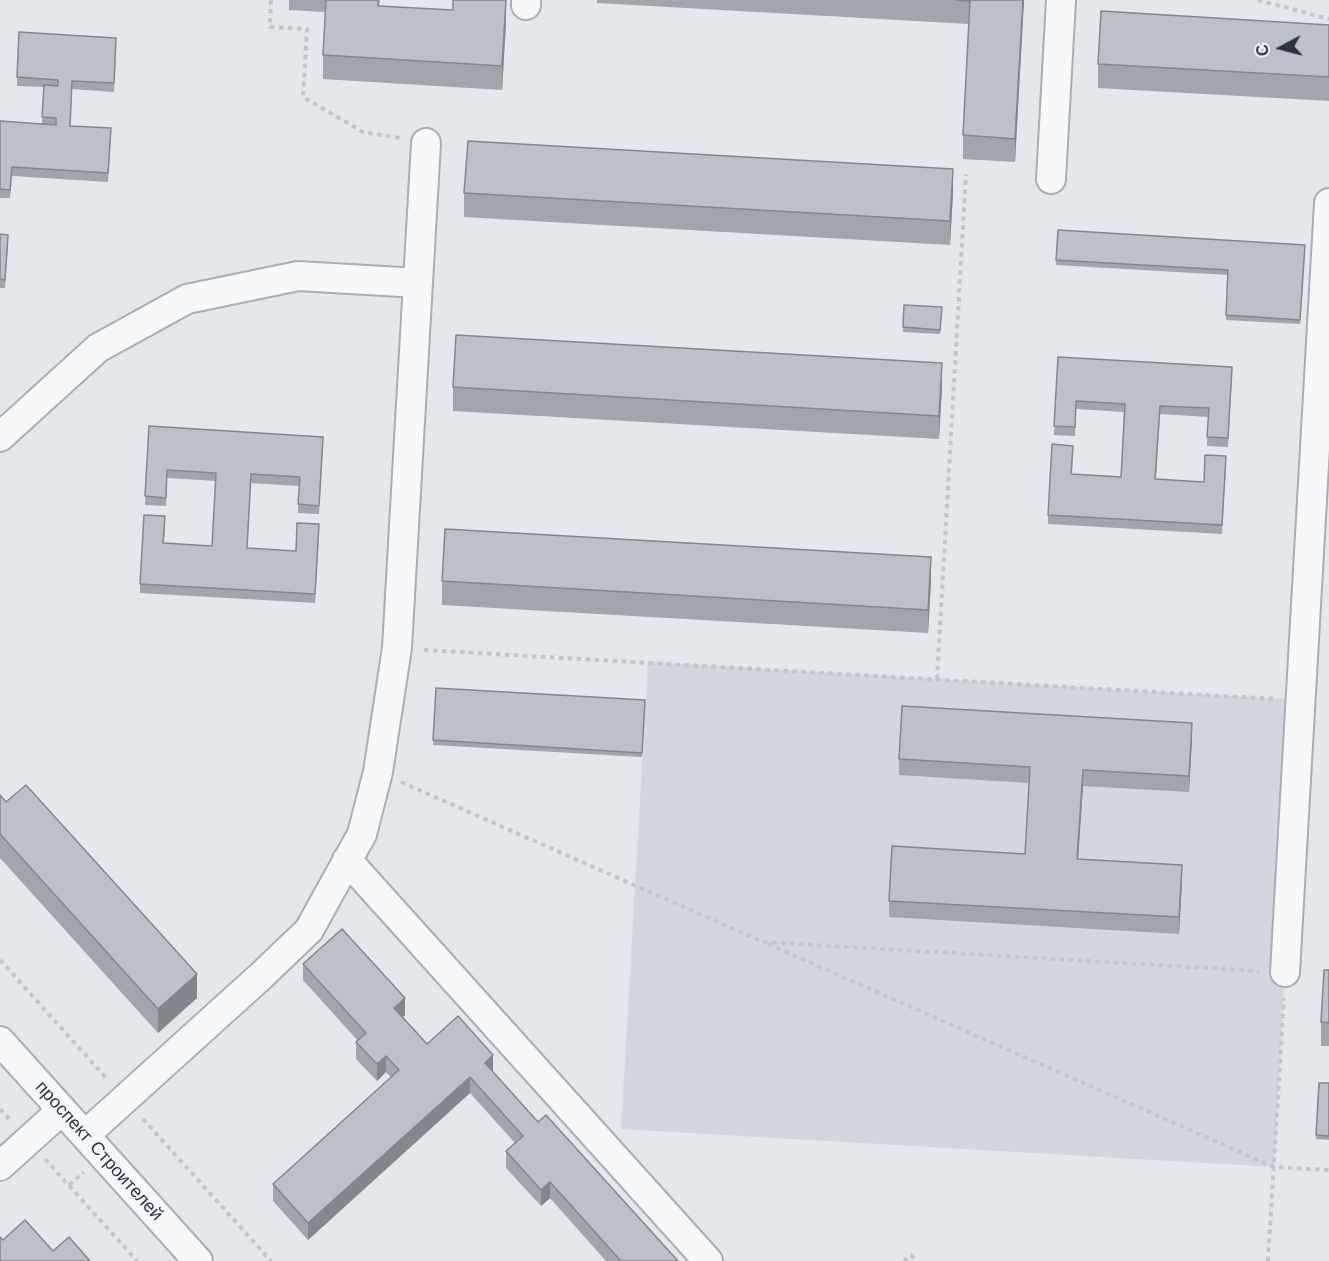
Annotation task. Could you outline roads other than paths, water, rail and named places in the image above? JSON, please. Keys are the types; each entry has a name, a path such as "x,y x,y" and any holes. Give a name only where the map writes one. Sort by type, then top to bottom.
{"street":[{"path":"1051,179 1061,0"},
{"path":"86,1135 309,930 362,834 378,772 396,648 426,143"},
{"path":"1285,972 1329,203"},
{"path":"0,437 98,348 187,298 298,276 418,283"},
{"path":"347,860 708,1261"},
{"name":"проспект Строителей","path":"0,1041 198,1261"},
{"path":"0,1166 62,1110"}]}
